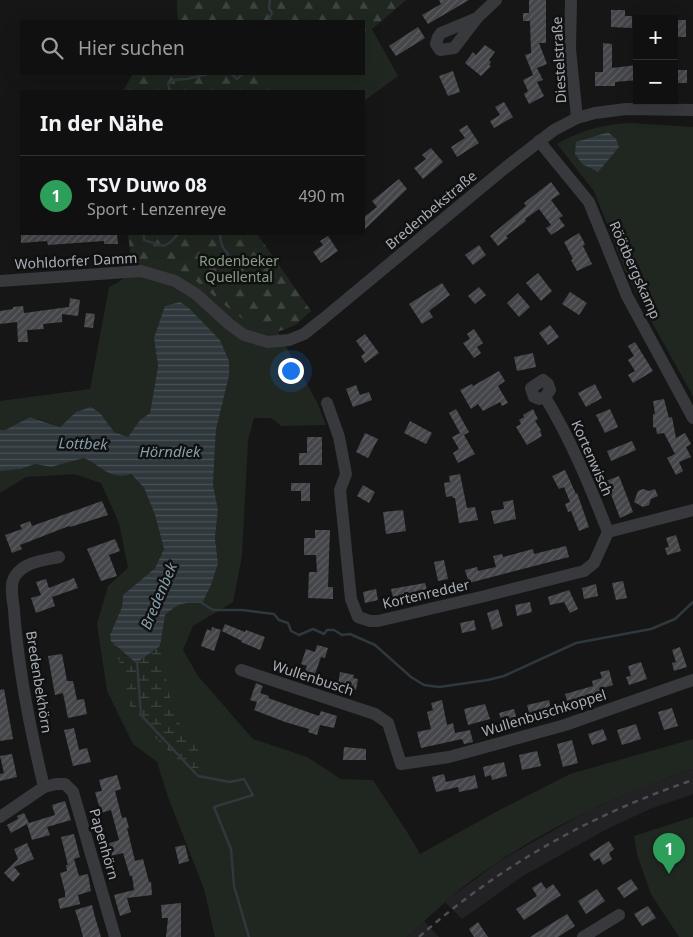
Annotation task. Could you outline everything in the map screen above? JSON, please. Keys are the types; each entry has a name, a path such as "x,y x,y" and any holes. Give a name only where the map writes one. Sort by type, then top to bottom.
{"street":[{"path":"477,18 496,0"},
{"name":"Diestelstraße","path":"571,0 570,49 578,118"},
{"name":"Bredenbekstraße","path":"206,303 244,335 258,340 276,342 289,340 304,334 505,168 554,130 578,118 595,113 626,109 693,110"},
{"name":"Röötbergskamp","path":"539,142 589,202 627,296 693,418"},
{"name":"Wohldorfer Damm","path":"0,281 141,271 175,281 196,294 206,303"},
{"name":"Kortenwisch","path":"545,397 563,426 608,532"},
{"name":"Kortenredder","path":"327,403 339,437 346,474 340,490 351,599 358,617 370,621 378,621 584,571 594,562 608,532"},
{"path":"608,532 693,510"},
{"name":"Bredenbekhörn","path":"44,787 32,738 22,683 16,638 13,582 19,571 25,566 59,557"},
{"name":"Wullenbusch","path":"241,670 375,714 388,723 401,764"},
{"name":"Wullenbuschkoppel","path":"401,764 449,757 565,725 693,680"},
{"name":"Papenhörn","path":"44,787 65,784 73,792 115,937"},
{"path":"0,817 44,787"},
{"path":"583,937 618,915"}],"shaded area":[{"path":"693,769 693,794 650,809 607,829 523,876 462,919 445,902 498,862 586,812 640,788"},
{"path":"424,921 439,937 407,937"}],"green space":[{"path":"177,0 406,0 372,29 398,76 365,100 365,90 124,90 132,75 365,75 365,20 178,20"},
{"path":"177,0 406,0 372,29 365,31 365,20 178,20"},
{"path":"132,75 280,75 274,90 124,90"},
{"path":"621,124 693,127 693,396 626,273 594,191 557,144 575,135 602,126","holes":["608,132 598,172 582,164 575,154 581,140"]},
{"path":"128,235 258,235 311,311 296,325 278,332 317,402 326,425 281,426 271,418 254,418 248,440 242,556 233,602 193,626 183,650 198,676 253,739 307,757 341,779 373,780 420,854 570,774 693,739 693,769 592,809 521,847 462,888 407,937 215,937 204,889 168,797 157,762 133,744 107,691 97,624 108,586 128,568 119,523 101,483 74,474 26,477 0,493 0,471 21,469 35,464 51,467 84,458 130,474 144,488 155,515 164,549 155,568 123,595 122,607 110,635 160,646 164,615 174,607 186,602 218,563 215,538 218,510 213,484 216,430 229,376 229,361 220,340 190,309 154,338 158,366 150,413 140,420 128,437 114,432 101,414 76,412 60,427 30,417 5,430 0,430 0,401 90,389 109,287 125,277 129,272 130,251"},
{"name":"Rodenbeker Quellental","path":"128,235 258,235 311,311 284,330 268,331 244,320 177,268 161,264 132,265"},
{"path":"112,641 136,663 160,646 163,673 167,681 172,709 184,732 195,741 199,752 198,776 190,775 180,762 132,715 122,669"},
{"path":"693,817 693,937 679,937 651,894 637,854 634,836"}],"water":[{"path":"608,132 616,139 619,147 598,172 582,164 575,154 576,142"},
{"name":"Hörndiek","path":"180,302 190,309 220,340 229,361 229,376 216,430 213,484 218,510 215,538 218,563 211,585 202,603 182,604 165,615 160,646 136,663 111,641 110,635 122,607 123,595 155,568 164,549 155,515 144,488 131,474 124,476 111,474 84,458 51,467 35,464 21,469 0,471 0,430 5,430 30,417 60,427 76,412 91,407 101,414 114,432 128,437 140,420 150,413 158,366 154,338 165,306"}],"building":[{"path":"439,0 469,0 428,24 422,15 441,4"},
{"path":"529,0 546,0 546,43 539,43 547,64 537,68 543,80 537,82 544,96 529,104 524,94 528,91 523,80 533,75 525,55 531,53 530,21 523,21 523,13 529,13"},
{"path":"611,10 625,10 625,16 632,16 632,28 611,27"},
{"path":"678,20 686,20 686,37 678,37"},
{"path":"418,27 425,38 396,56 389,46"},
{"path":"603,43 612,44 612,68 633,65 633,80 615,82 615,86 595,86 595,72 603,72"},
{"path":"485,45 495,52 489,60 491,62 489,65 491,66 481,76 465,63 473,52 476,55"},
{"path":"678,70 687,70 687,83 678,83"},
{"path":"453,71 460,92 448,96 439,76"},
{"path":"504,102 513,117 494,128 490,121 500,115 495,107"},
{"path":"467,125 479,143 457,157 451,147 465,138 459,130"},
{"path":"431,148 443,162 423,179 414,168 426,159 422,155"},
{"path":"399,179 407,189 365,229 365,216 377,207 372,201"},
{"path":"551,182 560,194 551,200 563,216 559,218 565,226 551,235 546,228 551,225 539,209 506,236 508,238 498,246 490,236 526,206 524,203"},
{"path":"579,233 592,264 577,271 564,242"},
{"path":"21,235 117,235 118,244 104,244 104,241 48,245 47,241 21,243"},
{"path":"328,236 338,251 321,263 313,252 323,245 320,241"},
{"path":"479,245 486,255 473,265 465,255"},
{"path":"538,273 552,291 541,301 526,283"},
{"path":"442,283 450,295 429,311 433,317 422,324 409,304"},
{"path":"479,287 486,295 475,304 468,296"},
{"path":"570,292 587,303 579,315 562,304"},
{"path":"518,293 530,307 519,317 507,303"},
{"path":"70,298 80,300 78,316 62,314 62,322 43,324 44,329 27,330 28,342 18,342 17,322 0,324 0,311 23,306 24,313 69,307"},
{"path":"86,313 95,314 93,328 84,327"},
{"path":"550,325 559,337 548,345 539,333"},
{"path":"474,329 483,343 477,347 481,353 474,358 463,343 470,339 467,334"},
{"path":"365,334 379,353 365,363 361,356 365,353 356,341"},
{"path":"635,342 653,371 633,383 628,375 635,371 628,360 634,356 628,346"},
{"path":"533,353 536,367 517,371 514,357"},
{"path":"499,371 505,381 498,386 508,403 502,406 500,402 483,411 478,404 471,409 460,390 472,384 473,386"},
{"path":"595,384 602,398 586,407 578,393"},
{"path":"356,385 360,395 369,392 372,400 353,407 346,389"},
{"path":"664,399 669,418 672,417 676,438 685,433 691,444 686,447 691,457 679,462 683,471 676,475 667,458 675,454 664,433 657,434 656,428 653,427 653,414 655,414 653,401"},
{"path":"456,409 469,432 464,435 475,454 458,463 453,453 459,449 452,437 460,433 449,413"},
{"path":"533,409 538,419 535,421 541,430 542,436 527,445 516,427 521,424 519,420 524,417 523,415"},
{"path":"610,409 618,427 605,433 596,415"},
{"path":"410,421 432,433 426,444 404,433"},
{"path":"365,433 378,439 368,458 356,452"},
{"path":"307,437 322,437 322,465 299,465 299,453 307,453"},
{"path":"632,441 636,450 611,461 607,451"},
{"path":"565,470 577,493 589,527 579,531 571,511 568,512 565,504 570,502 564,487 559,489 552,476"},
{"path":"460,474 467,508 475,507 478,520 459,523 455,498 452,496 446,497 444,483 450,482 449,476"},
{"path":"619,476 633,512 620,518 606,481"},
{"path":"291,483 310,483 310,501 301,501 301,491 291,491"},
{"path":"363,485 375,492 369,503 357,496"},
{"path":"643,489 649,491 655,489 658,496 651,499 649,505 643,507 634,502 638,491"},
{"path":"513,500 516,519 494,524 491,511 504,509 503,502"},
{"path":"102,501 108,515 69,526 20,545 22,549 12,553 5,535 22,529 20,525 30,521 32,526"},
{"path":"403,510 406,531 386,534 383,512"},
{"path":"315,530 330,530 328,587 333,587 333,599 308,598 309,572 317,572 316,555 304,555 304,538 315,538"},
{"path":"676,535 681,551 667,555 665,548 669,547 666,538"},
{"path":"115,539 120,551 109,555 117,576 101,581 87,549"},
{"path":"566,546 569,557 469,583 465,570 477,567 478,571 496,567 493,556 502,554 503,557 533,549 534,554"},
{"path":"444,560 448,579 438,581 434,562"},
{"path":"74,578 78,588 52,597 55,606 36,613 31,598 41,595 36,582 46,579 49,588"},
{"path":"623,581 627,598 616,600 612,583"},
{"path":"425,583 428,593 394,602 391,589"},
{"path":"596,584 598,596 584,599 582,588"},
{"path":"376,589 378,600 365,603 363,592"},
{"path":"569,590 578,609 570,613 564,602 550,605 548,597"},
{"path":"530,602 532,612 517,616 515,605"},
{"path":"498,609 503,626 492,630 487,613"},
{"path":"474,620 476,630 462,633 460,623"},
{"path":"225,624 265,637 260,650 222,631"},
{"path":"212,627 221,630 214,651 201,646 207,629 211,631"},
{"path":"317,645 328,648 325,658 321,657 313,680 303,677 307,666 301,664 306,649 315,652"},
{"path":"680,647 687,667 674,671 672,663 676,662 672,650"},
{"path":"62,654 67,681 73,681 77,700 84,699 87,714 68,718 63,693 55,695 48,656"},
{"path":"641,662 647,679 629,685 626,677 631,676 628,666"},
{"path":"609,670 613,685 600,689 603,698 594,701 593,696 568,704 565,694 593,686 592,681 602,678 600,672"},
{"path":"340,672 354,675 353,678 358,679 356,690 338,685"},
{"path":"256,683 263,686 260,693 269,696 268,698 319,716 321,711 337,716 334,728 320,725 317,735 308,732 309,729 254,710 257,702 250,700"},
{"path":"4,689 13,739 0,741 0,690"},
{"path":"442,700 447,725 453,723 455,733 470,730 473,742 464,744 462,739 421,748 417,732 431,729 427,712 433,710 431,703"},
{"path":"549,700 551,711 530,716 527,705"},
{"path":"485,704 490,719 468,725 464,709"},
{"path":"672,708 678,726 664,730 658,712"},
{"path":"514,709 517,720 502,724 499,713"},
{"path":"636,724 641,739 622,745 617,730"},
{"path":"74,728 79,750 87,748 91,762 73,766 64,730"},
{"path":"603,729 607,740 592,745 588,734"},
{"path":"572,740 578,763 563,767 557,744"},
{"path":"344,747 366,749 366,760 343,760"},
{"path":"537,751 541,766 522,770 519,755"},
{"path":"12,754 17,777 0,781 0,774 4,773 0,756"},
{"path":"504,762 507,776 492,780 491,775 485,777 483,767"},
{"path":"444,774 446,782 475,775 478,788 459,792 458,787 436,792 432,777"},
{"path":"117,775 121,789 115,791 122,818 126,817 135,861 143,859 149,882 151,882 152,895 127,898 131,912 120,916 114,895 134,890 132,876 130,876 123,853 111,856 107,844 119,840 111,810 101,813 95,792 102,791 99,780"},
{"path":"65,801 71,820 47,827 50,835 32,840 27,824 11,833 7,825 18,819 17,816 24,813 29,823 55,815 52,805"},
{"path":"74,834 80,857 74,859 79,876 88,874 91,891 78,895 80,904 60,909 58,899 65,897 65,892 60,873 67,871 66,865 68,865 61,837"},
{"path":"609,841 614,849 609,853 612,859 603,865 599,858 594,861 589,854"},
{"path":"27,843 34,859 14,867 20,874 13,882 4,873 18,859 14,849"},
{"path":"185,845 189,861 179,864 175,847"},
{"path":"631,879 638,889 624,898 617,888"},
{"path":"541,882 546,889 553,884 561,895 524,920 516,909 537,896 532,888"},
{"path":"597,889 605,901 586,914 578,901"},
{"path":"181,903 181,937 166,937 168,918 162,918 161,905"},
{"path":"92,905 101,937 83,937 75,910"},
{"path":"648,906 656,918 642,926 634,914"},
{"path":"567,914 575,926 558,937 530,937"},
{"path":"478,922 488,937 474,937 469,929"}],"waterway":[{"name":"Bredenbek","path":"268,20 272,13 269,8 270,0"},
{"name":"Bredenbek","path":"170,90 168,84 173,80 204,75"},
{"name":"Bredenbek","path":"233,75 237,79 241,75"},
{"name":"Bredenbek","path":"144,235 144,240 163,246 177,235"},
{"name":"Bredenbek","path":"216,280 219,278 230,278 235,265 223,246 220,235"},
{"path":"202,603 213,610 242,610 274,614 279,620 288,623 291,631 299,635 313,629 324,634 327,630 334,630 342,635 350,634 375,645 411,677 424,685 439,687 504,676 576,643 651,629 675,619 693,602"},
{"name":"Bredenbek","path":"137,661 141,715 198,776 230,782 244,779 253,795 214,807 231,849 234,886 249,937"}],"railway":[{"path":"419,937 481,887 548,845 619,809 693,780"}],"place":[{"name":"TSV Duwo 08","path":"669,874"}],"water label":[{"name":"Lottbek","path":"83,444"}]}
